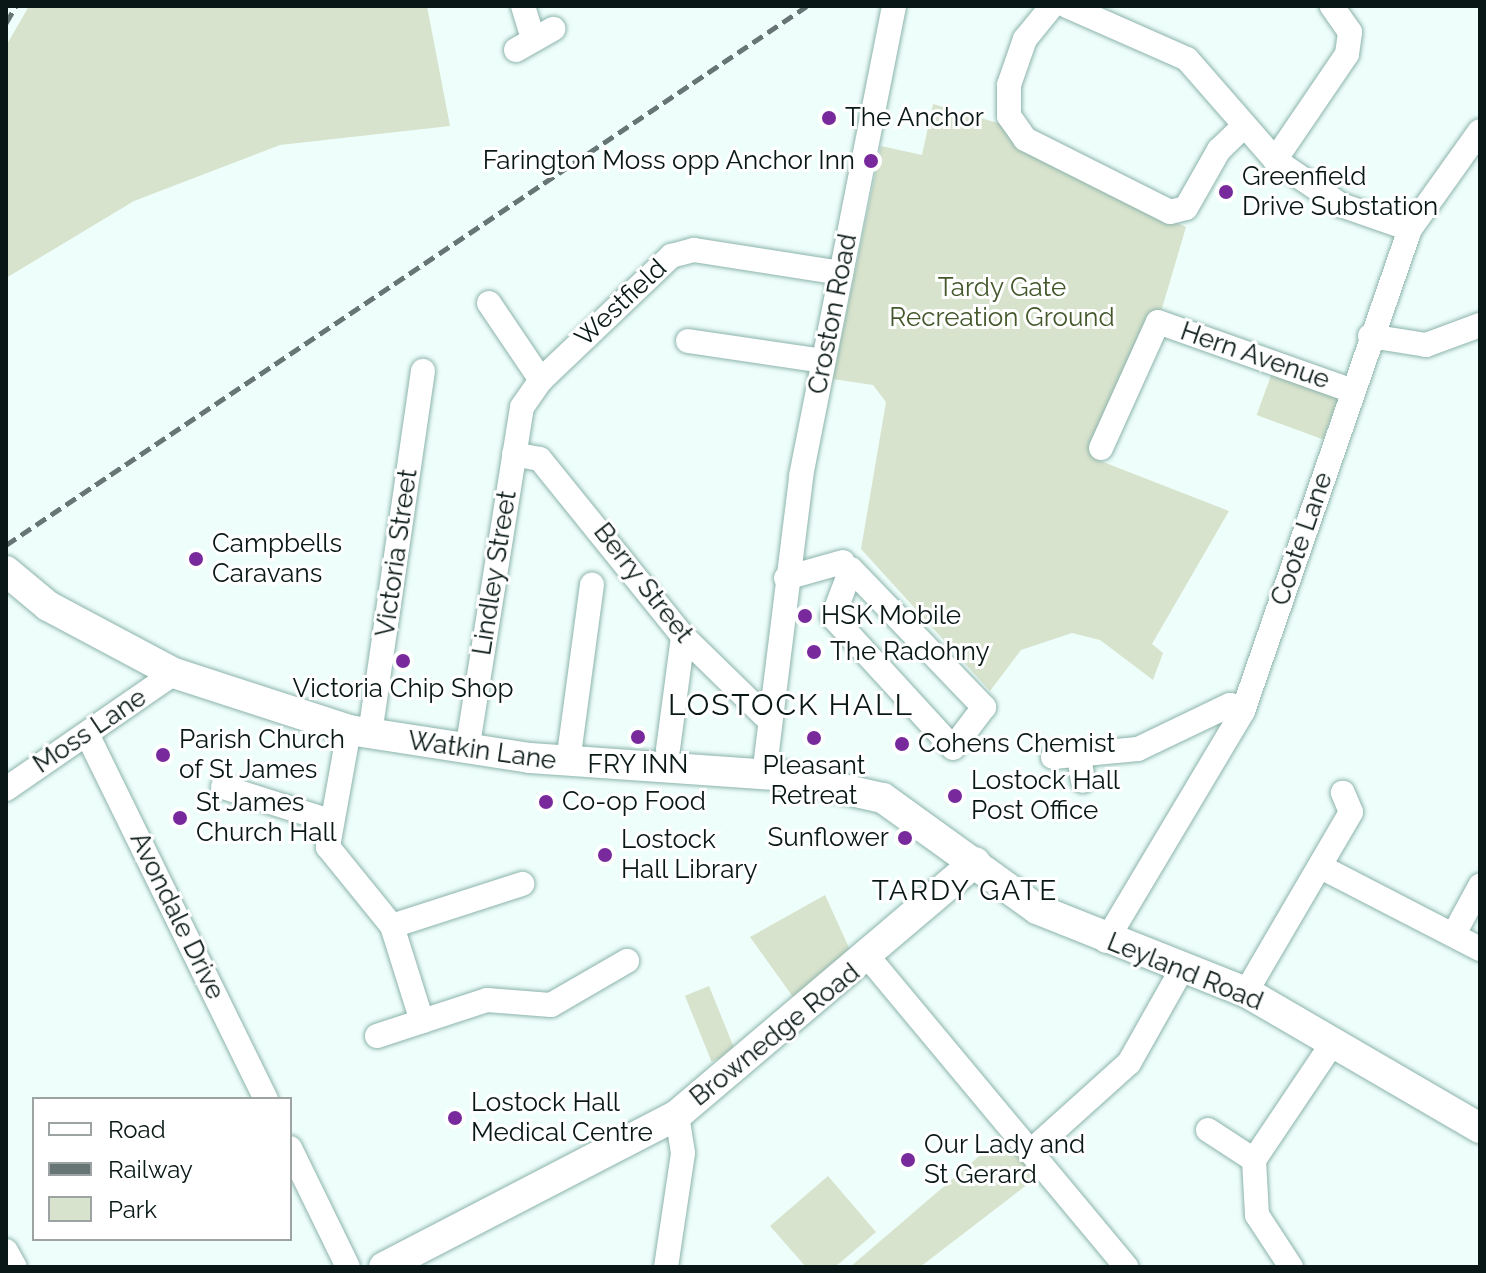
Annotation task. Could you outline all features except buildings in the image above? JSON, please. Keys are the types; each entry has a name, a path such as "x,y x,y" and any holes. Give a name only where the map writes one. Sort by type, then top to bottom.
{"main road":[{"name":"Watkin Lane","path":"6,571 48,606 174,673 359,732 568,762 764,775 883,798 975,862"},
{"name":"Leyland Road","path":"975,862 1037,909 1106,941 1246,992 1480,1128"},
{"name":"Brownedge Road","path":"384,1267 677,1115 869,958 975,862"}],"street":[{"path":"523,6 533,38"},
{"name":"Croston Road","path":"764,775 786,578 823,361 894,6"},
{"path":"1052,6 1025,39 1009,85 1009,116 1025,139 1170,212 1186,208 1219,150 1242,128"},
{"path":"1067,6 1187,59 1242,128 1275,160 1341,205 1410,229"},
{"path":"1275,160 1347,54 1350,32 1332,6"},
{"name":"Coote Lane","path":"1106,941 1243,711 1370,336 1410,229 1480,131"},
{"name":"Westfield","path":"522,407 541,380 671,256 694,250 841,273"},
{"path":"489,303 541,380"},
{"name":"Hern Avenue","path":"1101,448 1158,322 1353,391"},
{"path":"1370,336 1426,345 1480,325"},
{"path":"688,341 823,361"},
{"name":"Victoria Street","path":"327,820 359,732 423,371"},
{"name":"Lindley Street","path":"469,738 522,407"},
{"name":"Berry Street","path":"514,454 540,459 683,636 769,720"},
{"path":"786,578 843,562"},
{"path":"851,569 984,707 953,748 833,617 851,569"},
{"path":"568,762 592,585"},
{"path":"668,749 683,636"},
{"name":"Moss Lane","path":"6,789 174,673"},
{"path":"1053,757 1138,749 1230,705 1243,711"},
{"name":"Avondale Drive","path":"87,734 265,1097"},
{"path":"1079,756 1083,781"},
{"path":"223,787 327,820 334,862 392,926 422,1021"},
{"path":"1246,992 1351,812 1343,793"},
{"path":"1321,867 1480,949"},
{"path":"392,926 522,884"},
{"path":"1454,934 1480,886"},
{"path":"869,958 1126,1267"},
{"path":"377,1036 487,1000 551,1005 627,961"},
{"path":"1030,1152 1129,1063 1182,969"},
{"path":"1291,1267 1257,1215 1254,1160 1332,1044"},
{"path":"666,1267 683,1153 677,1115"},
{"path":"1208,1130 1254,1160"},
{"path":"292,1152 348,1267"},
{"path":"6,1251 15,1267"}],"green space":[{"path":"29,6 427,6 450,126 280,145 134,201 6,278 6,46"},
{"name":"Tardy Gate Recreation Ground","path":"933,104 1008,126 1100,187 1186,227 1158,322 1098,460 1229,511 1152,644 1163,653 1153,680 1100,640 1072,633 1021,650 990,691 861,549 886,402 873,385 833,379 881,146 922,155"},
{"path":"1273,370 1340,394 1323,439 1257,415"},
{"path":"825,895 851,952 793,997 750,937"},
{"path":"709,986 736,1052 711,1062 685,996"},
{"path":"1005,1134 1041,1174 920,1267 850,1267"},
{"path":"828,1176 876,1232 835,1267 806,1267 770,1226"}],"railway":[{"path":"6,23 16,6"},
{"path":"6,545 807,6"}],"place":[{"name":"The Anchor","path":"829,118"},
{"name":"Farington Moss opp Anchor Inn","path":"871,161"},
{"name":"Greenfield Drive Substation","path":"1226,192"},
{"name":"Campbells Caravans","path":"196,559"},
{"name":"HSK Mobile","path":"805,616"},
{"name":"The Radohny","path":"814,652"},
{"name":"Victoria Chip Shop","path":"403,661"},
{"name":"FRY INN","path":"638,737"},
{"name":"Pleasant Retreat","path":"814,738"},
{"name":"Cohens Chemist","path":"902,744"},
{"name":"Parish Church of St James","path":"163,755"},
{"name":"Lostock Hall Post Office","path":"955,796"},
{"name":"Co-op Food","path":"546,802"},
{"name":"St James Church Hall","path":"180,818"},
{"name":"Sunflower","path":"905,838"},
{"name":"Lostock Hall Library","path":"605,855"},
{"name":"Lostock Hall Medical Centre","path":"455,1118"},
{"name":"Our Lady and St Gerard","path":"908,1160"}],"district":[{"name":"LOSTOCK HALL","path":"791,705"},
{"name":"TARDY GATE","path":"965,891"}]}
